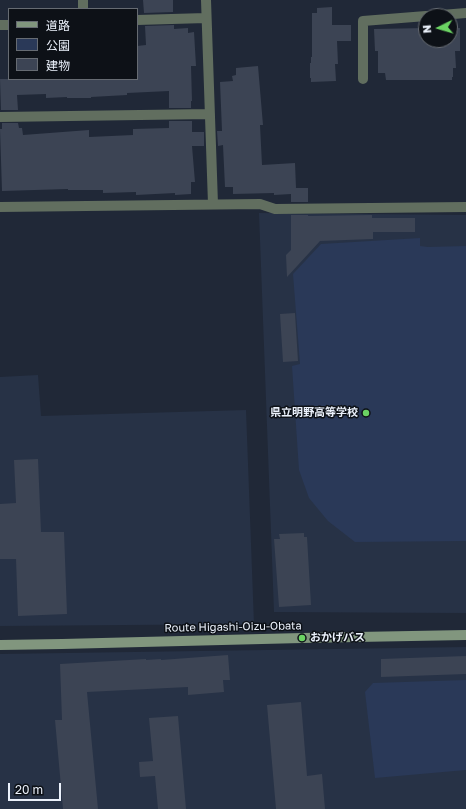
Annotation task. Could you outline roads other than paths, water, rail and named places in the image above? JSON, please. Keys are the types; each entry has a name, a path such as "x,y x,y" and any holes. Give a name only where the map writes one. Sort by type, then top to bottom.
{"main road":[{"name":"Route Higashi-Oizu-Obata","path":"0,645 466,635"}],"street":[{"path":"206,0 213,204"},
{"path":"363,78 363,21 418,17"},
{"path":"138,20 206,18"},
{"path":"0,117 210,114"},
{"path":"0,207 260,204 275,208 466,207"}],"place":[{"name":"県立明野高等学校","path":"366,413"},
{"name":"おかげバス","path":"302,638"}]}
